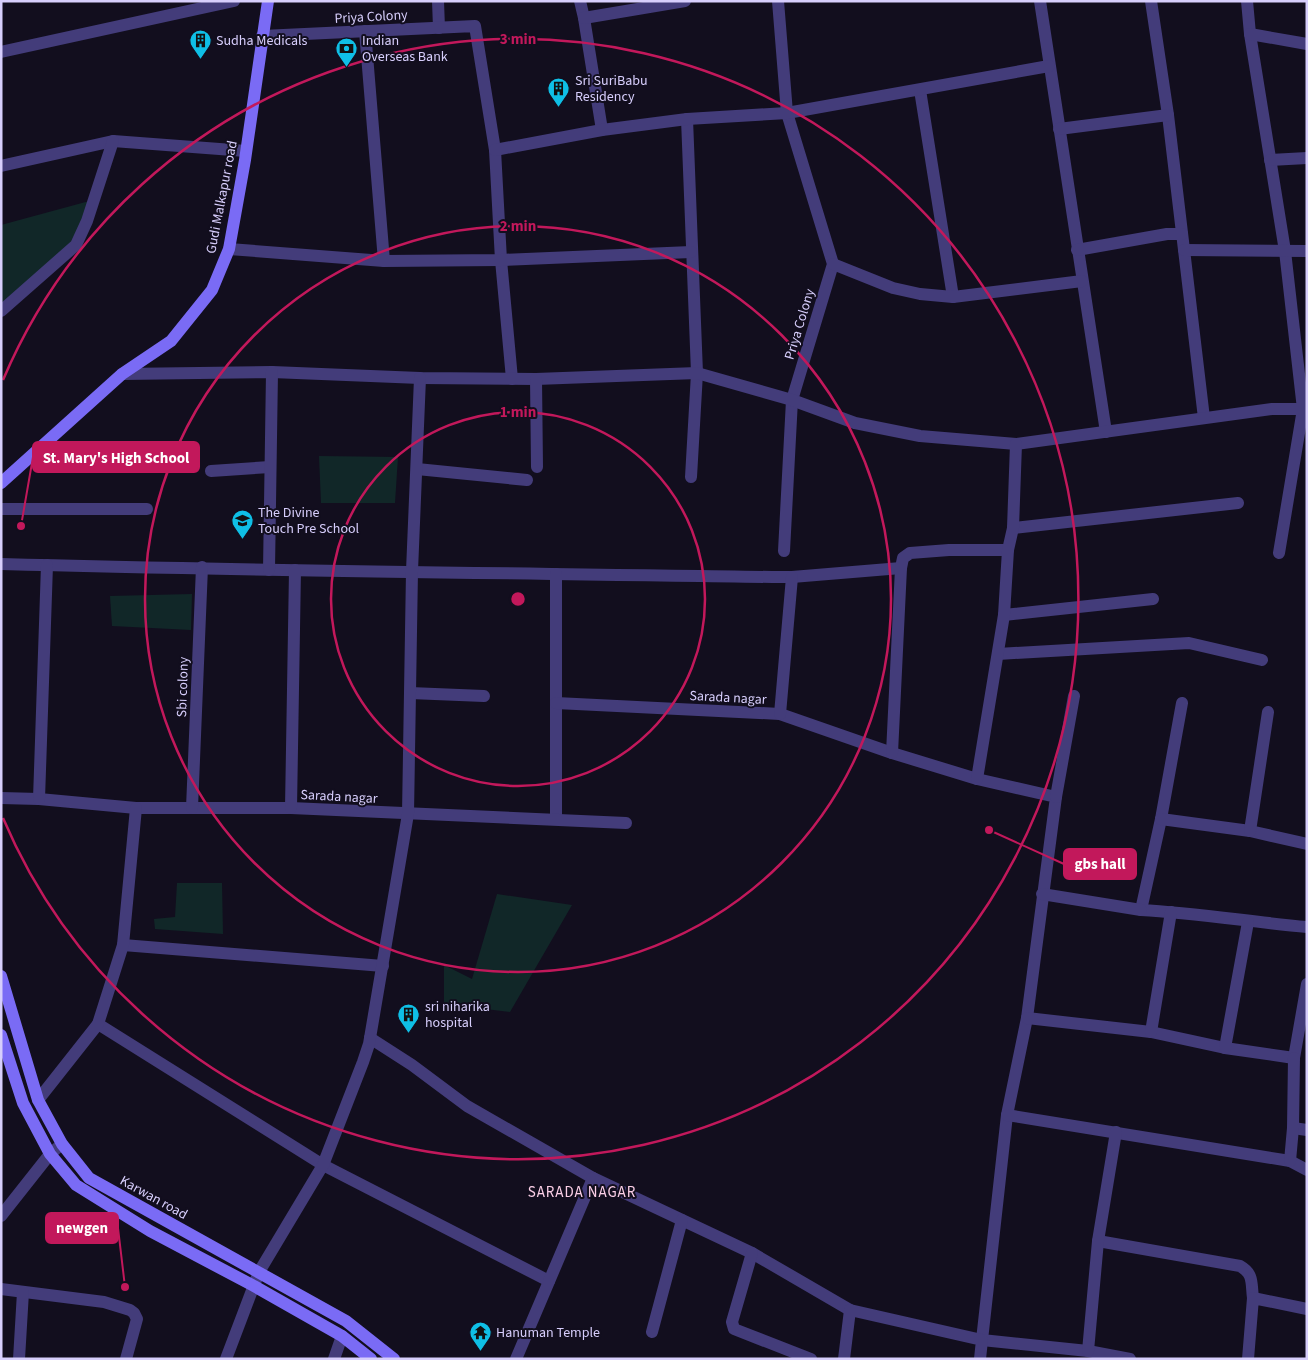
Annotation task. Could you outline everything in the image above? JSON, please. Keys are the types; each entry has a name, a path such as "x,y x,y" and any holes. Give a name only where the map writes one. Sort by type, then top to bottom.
{"street":[{"path":"1,52 234,1"},
{"name":"Gudi Malkapur road","path":"4,477 122,374 171,341 212,290 229,249 246,151 268,1"},
{"path":"438,1 439,28"},
{"path":"580,1 602,130"},
{"path":"584,18 685,1"},
{"path":"778,1 787,113 833,264 893,288 920,294 953,297 1082,281"},
{"path":"1040,1 1106,432"},
{"path":"1151,1 1168,115 1204,418"},
{"path":"1247,1 1250,34 1286,251 1305,409 1279,553"},
{"name":"Priya Colony","path":"262,36 474,26 495,150 501,260 512,379"},
{"path":"365,32 384,261"},
{"path":"1250,34 1307,44"},
{"path":"495,150 602,130 687,120 787,113 1049,66"},
{"path":"920,90 953,297"},
{"path":"1059,129 1168,115"},
{"path":"687,120 697,373 691,477"},
{"path":"1,312 76,245 87,221 113,141"},
{"path":"1,166 113,141 246,151"},
{"path":"1270,160 1307,158"},
{"path":"1077,250 1167,234 1182,234"},
{"path":"229,249 384,261 501,260 691,252"},
{"path":"1184,250 1307,251"},
{"name":"Priya Colony","path":"784,551 792,400 833,264"},
{"path":"122,374 272,372 420,378 536,379 697,373 792,400 855,423 920,436 1016,444 1272,409 1305,409"},
{"path":"269,570 272,372"},
{"path":"226,1359 259,1272 323,1165 363,1062 370,1038 408,814 412,571 420,378"},
{"path":"536,379 536,467"},
{"path":"977,779 1004,615 1008,550 1013,528 1016,444"},
{"path":"211,471 270,467"},
{"path":"416,470 527,480"},
{"path":"1013,528 1238,503"},
{"path":"1,509 147,509"},
{"path":"892,753 902,558 910,553 949,550 1008,550"},
{"path":"1,564 269,570 792,577 901,568"},
{"path":"39,799 47,565"},
{"name":"Sbi colony","path":"192,808 202,567"},
{"name":"Sarada nagar","path":"291,808 295,570"},
{"path":"556,574 556,819"},
{"path":"780,714 792,577"},
{"path":"1004,615 1153,599"},
{"path":"998,654 1188,643 1262,660"},
{"path":"410,693 484,696"},
{"path":"980,1359 1007,1115 1027,1018 1056,796 1074,696"},
{"name":"Sarada nagar","path":"556,703 780,714 892,753 977,779 1056,796"},
{"path":"1141,910 1161,820 1182,703"},
{"path":"1250,831 1268,712"},
{"name":"Sarada nagar","path":"1,798 39,799 136,808 291,808 626,823"},
{"path":"38,1100 98,1024 123,946 136,808"},
{"path":"1161,820 1250,831 1307,844"},
{"path":"1042,894 1141,910 1307,927"},
{"path":"1151,1032 1172,912"},
{"path":"1226,1048 1248,922"},
{"path":"123,946 383,966"},
{"name":"Karwan road","path":"1,976 38,1100 62,1144 89,1178 346,1321 394,1359"},
{"path":"1290,1162 1293,1128 1294,1058 1307,984"},
{"path":"1027,1018 1151,1032 1226,1048 1294,1058"},
{"path":"98,1024 323,1165 549,1281"},
{"path":"1,1035 22,1103 50,1154 76,1185 150,1231 254,1286 342,1336 371,1359"},
{"path":"370,1038 467,1106 592,1178 752,1253 850,1310 982,1340 1088,1351 1130,1359"},
{"path":"1007,1115 1290,1162 1307,1170"},
{"path":"1293,1128 1307,1130"},
{"path":"1088,1351 1098,1241 1116,1132"},
{"path":"1,1216 6,1203 50,1154 62,1144"},
{"path":"516,1359 592,1178"},
{"path":"652,1332 682,1220"},
{"path":"1098,1241 1240,1266 1248,1270 1251,1274 1253,1298 1248,1359"},
{"path":"752,1253 732,1322 734,1329 811,1359"},
{"path":"1,1289 88,1299 130,1310 134,1313 137,1320 126,1359"},
{"path":"19,1359 23,1292"},
{"path":"1253,1298 1307,1309"},
{"path":"844,1359 850,1310"},
{"path":"334,1359 342,1336"}],"green space":[{"path":"93,200 77,245 1,304 1,225"},
{"path":"319,456 398,457 395,503 321,503"},
{"path":"192,594 191,630 112,626 110,596"},
{"path":"177,883 222,883 223,934 155,929 154,919 175,917"},
{"path":"497,894 572,905 510,1012 444,1004 444,965 472,979"}],"place":[{"name":"Sudha Medicals","path":"200,59"},
{"name":"Indian Overseas Bank","path":"346,67"},
{"name":"Sri SuriBabu Residency","path":"559,107"},
{"name":"St. Mary's High School","path":"21,526"},
{"name":"The Divine Touch Pre School","path":"242,539"},
{"name":"gbs hall","path":"989,830"},
{"name":"sri niharika hospital","path":"409,1033"},
{"name":"newgen","path":"125,1287"},
{"name":"Hanuman Temple","path":"480,1351"}],"district":[{"name":"SARADA NAGAR","path":"582,1192"}]}
